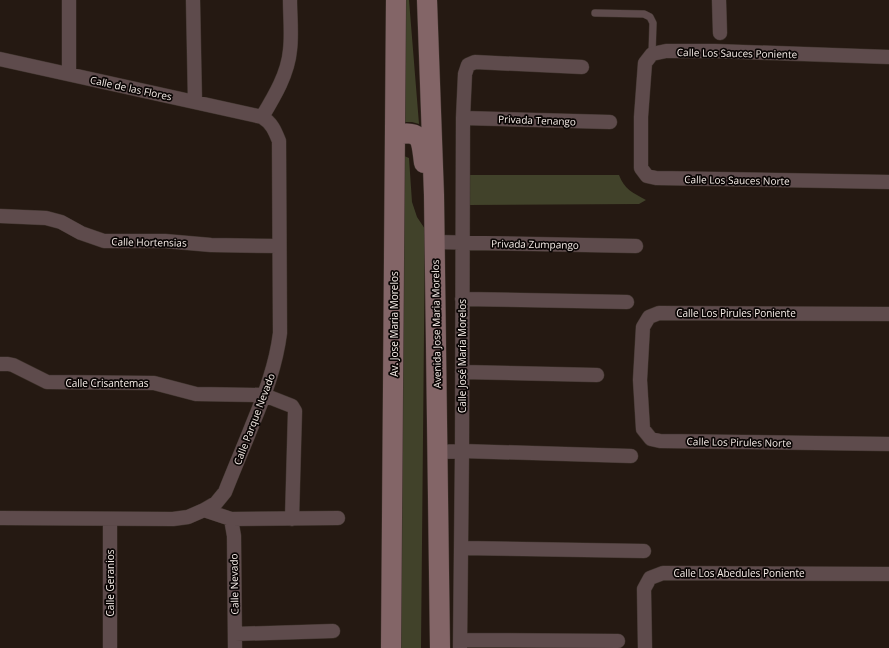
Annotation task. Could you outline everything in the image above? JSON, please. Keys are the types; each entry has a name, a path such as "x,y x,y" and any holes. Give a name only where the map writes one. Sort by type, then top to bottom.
{"main road":[{"name":"Av. Jose Maria Morelos","path":"391,648 396,0"},
{"name":"Avenida Jose Maria Morelos","path":"427,0 435,242 440,648"},
{"path":"395,135 405,133 415,135 422,141 426,177 428,185 434,195"}],"street":[{"path":"68,74 69,0"},
{"path":"193,0 195,102"},
{"path":"262,117 271,102 288,66 291,49 290,0"},
{"path":"719,0 720,33"},
{"name":"Calle Los Sauces Poniente","path":"652,54 666,51 701,51 889,57"},
{"name":"Calle Los Sauces Norte","path":"652,54 645,63 640,117 641,168 646,176 656,178 889,182"},
{"name":"Calle de las Flores","path":"0,59 262,117"},
{"name":"Calle José María Morelos","path":"460,644 463,118 465,74 468,65 475,62 582,67"},
{"name":"Calle Parque Nevado","path":"0,518 173,519 188,517 204,510 216,503 225,492 264,395 278,348 280,333 279,142 276,132 269,122 262,117"},
{"name":"Privada Tenango","path":"463,118 610,122"},
{"name":"Calle Hortensias","path":"0,216 46,218 61,222 81,233 104,241 165,241 211,245 279,246"},
{"name":"Privada Zumpango","path":"435,242 636,246"},
{"path":"462,299 627,302"},
{"name":"Calle Los Pirules Poniente","path":"640,380 643,327 649,317 659,313 889,314"},
{"name":"Calle Crisantemas","path":"0,364 8,364 47,382 54,383 154,383 196,394 264,395"},
{"path":"462,372 597,374"},
{"name":"Calle Los Pirules Norte","path":"640,380 643,429 651,439 660,441 889,444"},
{"path":"264,395 292,406 295,411 292,519"},
{"path":"438,452 462,451 631,456"},
{"path":"204,510 231,520 338,518"},
{"name":"Calle Geranios","path":"110,519 110,648"},
{"name":"Calle Nevado","path":"231,520 234,536 235,648"},
{"path":"461,548 644,551"},
{"name":"Calle Los Abedules Poniente","path":"645,642 644,589 650,578 663,573 889,574"},
{"path":"235,634 333,632"},
{"path":"460,644 550,644 618,641"}],"lane":[{"path":"595,13 644,14 650,17 653,23 652,54"}],"green space":[{"path":"406,0 409,0 419,124 405,122"},
{"path":"404,156 409,158 412,202 417,217 425,229 421,648 397,648"},
{"path":"469,175 619,175 626,187 633,193 646,200 639,204 468,205"}]}
